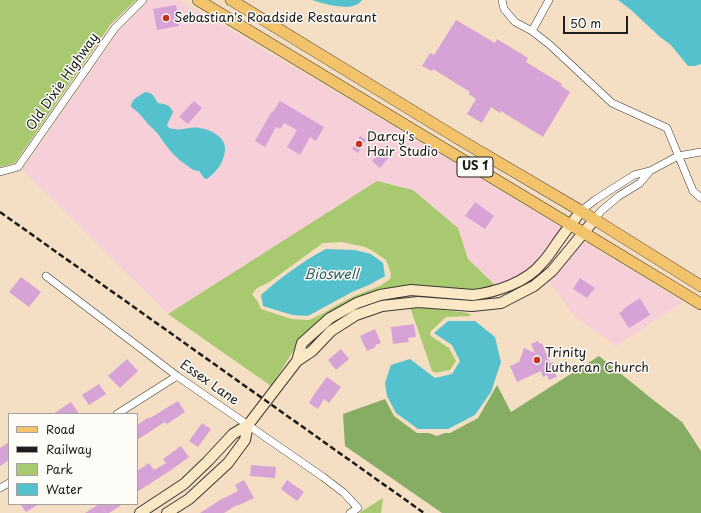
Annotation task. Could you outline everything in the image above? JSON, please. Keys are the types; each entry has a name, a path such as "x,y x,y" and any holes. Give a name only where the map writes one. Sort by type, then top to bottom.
{"main road":[{"name":"US 1","path":"198,0 701,304"},
{"name":"US 1","path":"231,0 457,138 581,211 701,286"}],"street":[{"name":"Old Dixie Highway","path":"0,172 18,167 115,28 143,0"},
{"path":"502,0 504,8 515,22 532,31 550,45 612,103 667,128 693,191 701,198"},
{"path":"532,31 549,0"},
{"path":"140,513 180,486 233,434 248,425 296,361 302,343 330,318 357,303 380,295 411,290 473,295 482,294 499,289 525,278 542,264 570,224 581,211 595,200 634,175 650,171 678,156 701,152"},
{"path":"296,361 312,350 331,331 356,315 382,306 418,302 472,306 490,305 501,303 534,286 552,271 601,211 619,196 640,182 650,171"},
{"name":"Essex Lane","path":"46,276 177,376 344,493 358,508 350,513"},
{"path":"119,413 177,376"},
{"path":"167,513 189,499 228,463 245,440 248,425"},
{"path":"180,486 189,499"}],"shaded area":[{"path":"150,0 179,0 562,228 538,261 522,274 495,285 468,259 458,228 413,190 377,181 168,314 22,170 119,31","holes":["153,94 158,103 167,104 169,106 171,116 167,125 169,128 176,131 200,128 225,156 220,167 216,171 204,178 199,171 194,171 191,169 173,154 137,111"]},
{"path":"583,241 683,302 616,346 575,317 549,281 562,268"}],"green space":[{"path":"0,0 136,0 111,24 15,163 0,167"},
{"path":"377,181 413,190 458,228 468,259 495,285 472,290 370,294 303,336 271,386 168,314","holes":["342,242 365,247 386,260 391,275 390,279 380,286 354,296 309,320 292,319 261,309 252,294 257,288 268,283 323,243"]},
{"path":"410,307 468,313 471,316 446,317 430,333 431,336 449,348 456,361 450,370 436,373 432,371"},
{"path":"599,356 682,422 701,451 701,513 442,513 345,446 343,414 385,399 394,416 417,433 429,433 437,436 450,433 478,418 497,385 511,412"},
{"path":"383,498 381,513 359,513"}],"water":[{"path":"312,0 362,0 358,4 346,7"},
{"path":"618,0 701,0 701,64 688,66 671,45"},
{"path":"145,92 152,94 158,103 167,105 171,108 173,112 167,125 169,128 200,128 218,135 224,142 225,151 223,160 217,170 207,179 204,178 199,171 192,169 173,154 158,134 139,113 131,107 132,102"},
{"name":"Bioswell","path":"326,249 355,250 371,254 383,263 385,276 308,316 293,315 263,306 261,295 292,270"},
{"path":"448,321 475,321 495,337 501,362 491,392 475,415 448,429 418,429 396,413 387,396 385,383 391,365 410,359 435,378 452,374 460,361 452,345 434,333"}],"building":[{"name":"Sebastian's Roadside Restaurant","path":"176,5 179,26 157,30 153,9"},
{"path":"456,20 495,43 497,39 528,58 526,62 562,84 561,86 570,92 543,137 501,111 500,113 491,107 482,123 467,114 476,99 469,94 470,92 433,69 432,71 422,66 430,53 434,55"},
{"path":"194,101 202,108 188,124 179,117"},
{"path":"280,101 324,127 316,141 310,137 300,155 287,147 297,130 284,123 280,129 276,127 265,147 255,141 272,111 273,112"},
{"name":"Darcy's Hair Studio","path":"360,136 366,140 358,153 352,149"},
{"path":"382,148 391,155 380,168 372,161"},
{"path":"475,202 494,216 485,229 465,216"},
{"path":"21,277 41,292 29,307 9,292"},
{"path":"580,278 595,288 587,298 573,289"},
{"path":"640,298 650,315 629,328 619,313"},
{"path":"414,324 416,337 408,338 409,342 393,344 391,327"},
{"path":"375,329 381,343 375,345 376,347 367,351 360,336"},
{"name":"Trinity Lutheran Church","path":"538,341 540,344 542,343 550,363 553,362 554,365 559,363 562,369 555,372 557,377 549,380 547,375 543,377 541,371 517,382 510,366 519,362 524,348 535,353 531,344"},
{"path":"341,349 349,359 336,370 328,360"},
{"path":"127,359 138,371 120,388 108,376"},
{"path":"327,377 341,387 329,403 324,399 318,409 309,403"},
{"path":"99,384 106,394 89,405 82,395"},
{"path":"178,401 185,412 167,424 165,422 138,439 138,424"},
{"path":"71,402 78,413 54,413"},
{"path":"202,423 211,429 198,447 189,441"},
{"path":"8,443 8,461 0,466 0,448"},
{"path":"181,446 189,457 138,491 138,470 149,463 154,470 166,463 163,459"},
{"path":"251,465 276,467 275,478 250,476"},
{"path":"244,480 254,498 237,505 224,513 200,513 220,500 238,491 235,485"},
{"path":"287,480 304,492 297,501 281,489"},
{"path":"21,505 37,505 26,512"},
{"path":"97,505 121,505 109,513 85,513"}],"railway":[{"path":"0,212 424,513"}],"place":[{"name":"Sebastian's Roadside Restaurant","path":"166,18"},
{"name":"Darcy's Hair Studio","path":"359,144"},
{"name":"Trinity Lutheran Church","path":"537,360"}]}
